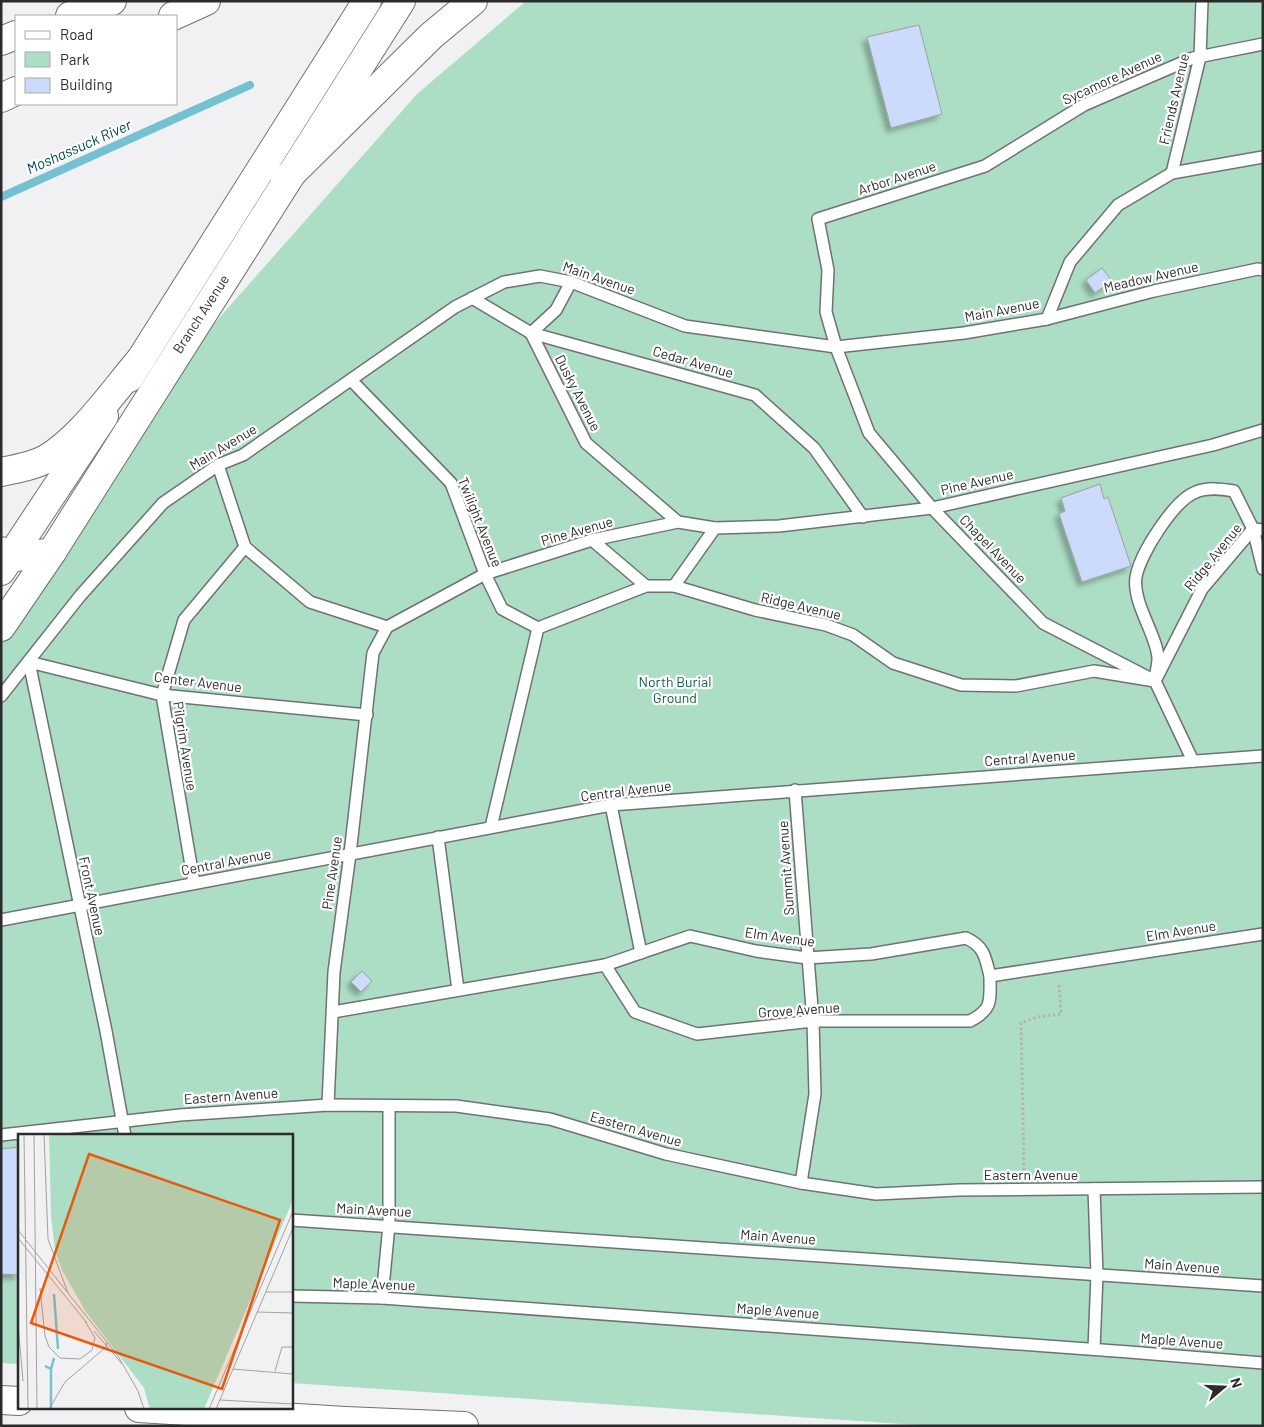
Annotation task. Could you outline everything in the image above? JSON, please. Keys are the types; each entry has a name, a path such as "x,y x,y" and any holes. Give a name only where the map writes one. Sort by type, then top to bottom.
{"main road":[{"path":"73,15 112,1"},
{"path":"174,15 206,1"},
{"name":"Branch Avenue","path":"4,560 142,358 367,1"},
{"name":"Branch Avenue","path":"1,627 52,552 401,1"},
{"path":"286,180 424,42 473,1"},
{"path":"1,40 15,35"},
{"path":"1,98 15,91"},
{"path":"1,472 44,460 59,450 80,432 142,358"},
{"path":"4,560 52,552"},
{"path":"1,1400 18,1401"},
{"path":"165,1410 345,1424 464,1426"}],"lane":[{"name":"Friends Avenue","path":"1172,173 1200,57 1202,1"},
{"name":"Sycamore Avenue","path":"985,166 1084,105 1200,57 1263,44"},
{"name":"Main Avenue","path":"1,696 30,662 80,596 163,502 218,465 243,455 455,307 504,282 540,276 571,282 685,326 836,347 964,334 1047,319 1070,262 1118,205 1172,173 1263,156"},
{"name":"Arbor Avenue","path":"818,218 985,166"},
{"name":"Chapel Avenue","path":"818,218 828,270 826,312 836,347 869,434 932,508 1043,623 1155,681"},
{"name":"Meadow Avenue","path":"1047,319 1154,291 1258,269 1263,270"},
{"path":"531,333 556,310 571,282"},
{"name":"Cedar Avenue","path":"472,298 531,333 755,395 814,448 863,517"},
{"name":"Dusky Avenue","path":"531,333 586,443 678,522"},
{"name":"Twilight Avenue","path":"351,380 451,483 485,574 502,609 538,628"},
{"name":"Pine Avenue","path":"328,1105 334,972 374,653 387,627 485,574 592,540 678,522 715,528 779,526 932,508 1212,445 1263,430"},
{"path":"218,465 245,547 310,602 387,627"},
{"path":"1194,761 1155,681 1158,657 1139,603 1136,578 1147,550 1178,504 1196,492 1216,488 1234,491 1258,529 1263,569"},
{"path":"674,586 715,528"},
{"name":"Ridge Avenue","path":"538,628 646,586 674,586 754,610 826,625 853,635 893,662 961,685 1016,686 1094,671 1155,681 1202,590 1258,529"},
{"path":"592,540 646,586"},
{"name":"Pilgrim Avenue","path":"194,883 177,795 162,695 184,620 245,547"},
{"path":"491,827 538,628"},
{"name":"Center Avenue","path":"30,662 162,695 367,715"},
{"name":"Front Avenue","path":"30,662 106,1031 125,1134"},
{"name":"Central Avenue","path":"1,920 611,805 1263,756"},
{"name":"Summit Avenue","path":"795,790 813,1021 815,1094 801,1183"},
{"path":"611,805 641,953"},
{"path":"438,837 458,990"},
{"name":"Elm Avenue","path":"333,1012 605,965 690,936 756,951 807,958 871,954 966,938 978,944 984,954 990,976 1263,934"},
{"name":"Grove Avenue","path":"605,965 635,1012 697,1034 813,1021 970,1021 984,1014 990,999 990,976"},
{"name":"Eastern Avenue","path":"23,1134 67,1132 122,1122 180,1115 328,1105 389,1107 456,1106 550,1119 666,1154 801,1183 876,1194 1263,1187"},
{"path":"382,1298 389,1226 389,1107"},
{"name":"Eastern Avenue","path":"1,1135 18,1134"},
{"path":"1094,1189 1096,1275 1094,1349"},
{"name":"Main Avenue","path":"292,1220 1263,1286"},
{"name":"Maple Avenue","path":"292,1296 382,1298 1094,1349 1263,1363"}],"path":[{"path":"1025,1190 1021,1023 1037,1017 1061,1014 1058,966"}],"green space":[{"name":"North Burial Ground","path":"526,1 1263,1 1263,1426 932,1426 292,1383 292,1134 18,1134 18,1364 1,1363 1,641 198,342 417,94"}],"building":[{"path":"919,25 942,114 891,128 867,37"},
{"path":"1102,268 1112,281 1095,293 1086,280"},
{"path":"1100,484 1104,499 1108,497 1131,566 1082,582 1059,514 1065,511 1061,498"},
{"path":"362,971 372,981 361,992 351,982"},
{"path":"18,1147 18,1275 1,1274 1,1149"}],"waterway":[{"name":"Moshassuck River","path":"1,197 250,85"}]}
